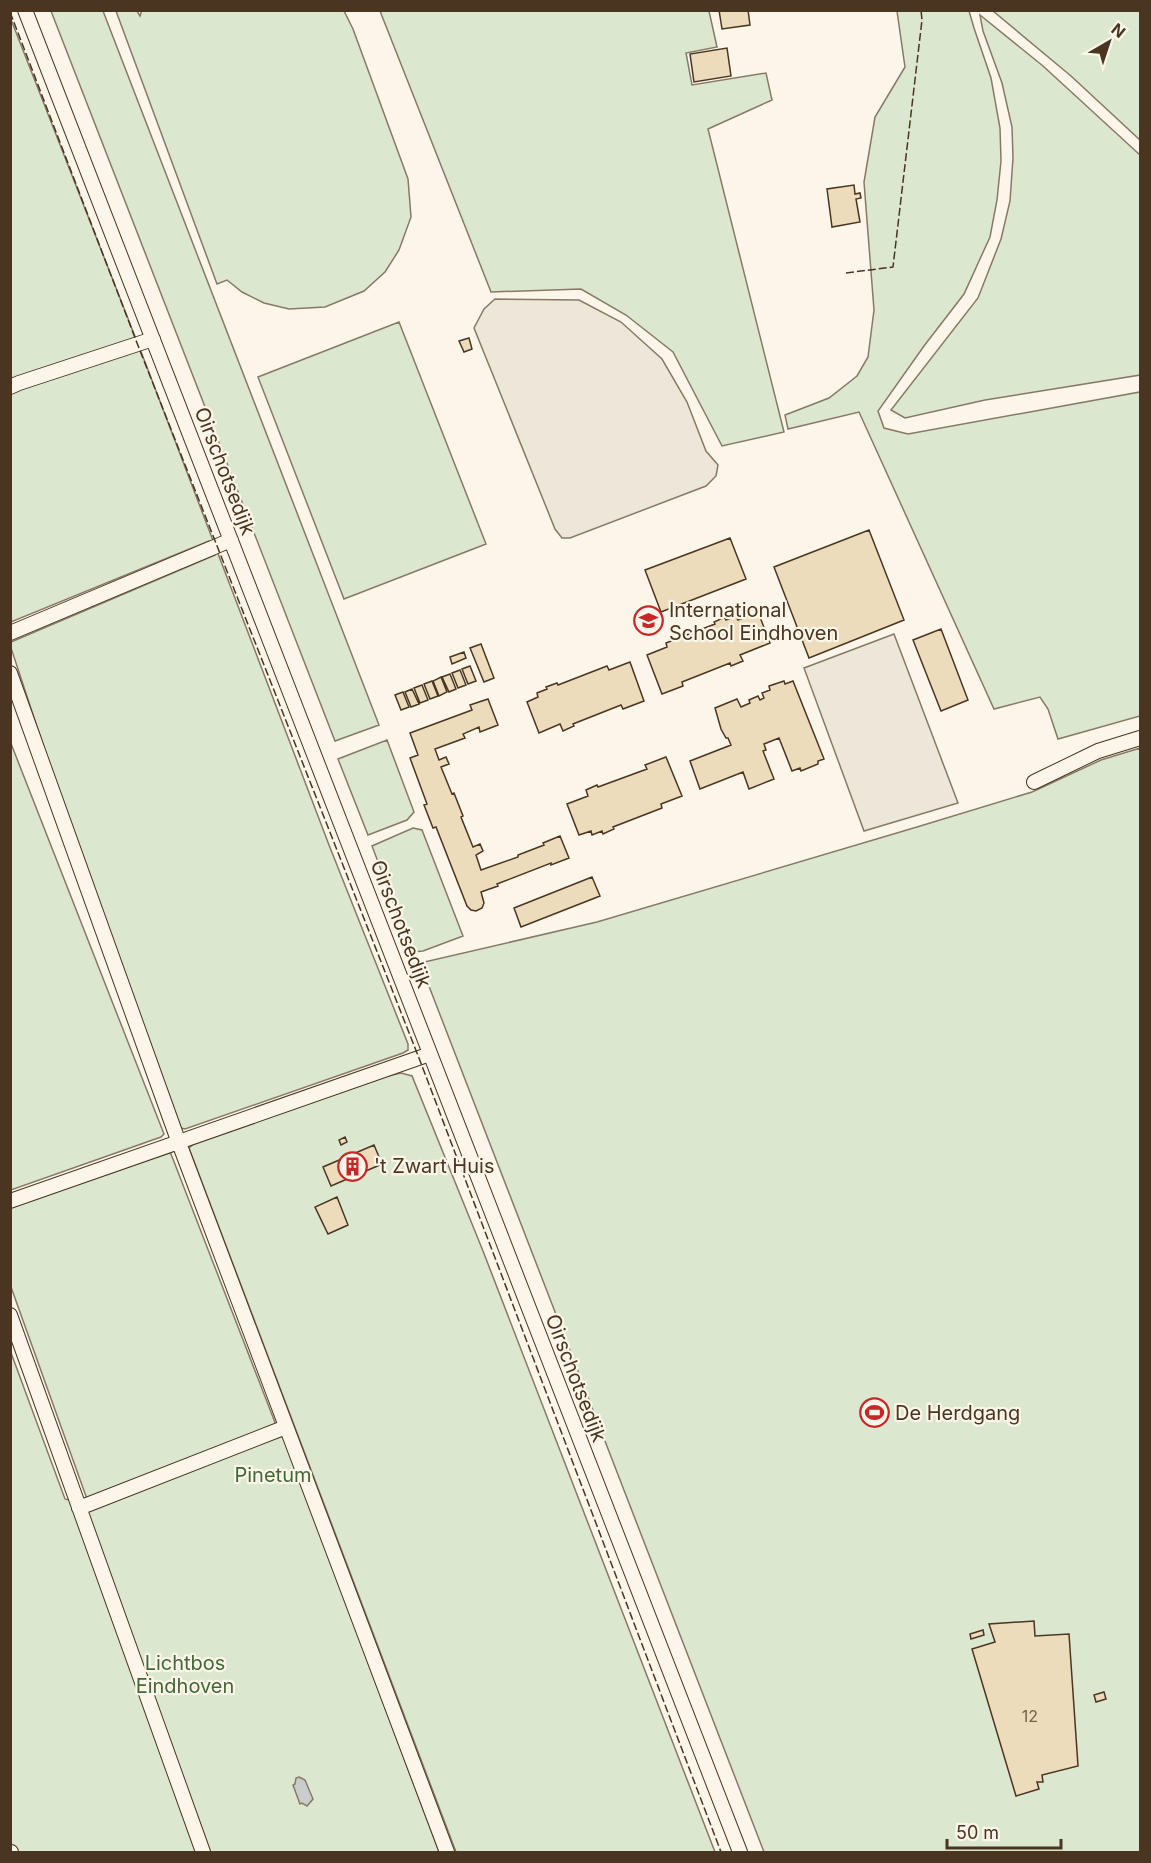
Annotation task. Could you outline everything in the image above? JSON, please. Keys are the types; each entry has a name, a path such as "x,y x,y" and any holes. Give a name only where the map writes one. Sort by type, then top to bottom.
{"street":[{"name":"Oirschotsedijk","path":"25,10 740,1852"},
{"path":"10,387 153,339"},
{"path":"10,633 231,540"},
{"path":"10,673 179,1143 447,1852"},
{"path":"1034,782 1098,751 1140,738"},
{"path":"10,1201 430,1054"},
{"path":"10,1316 203,1852"},
{"path":"79,1508 286,1427"}],"green space":[{"path":"142,10 344,11 353,29 408,179 411,217 399,250 385,272 364,291 325,307 289,309 264,303 242,292 227,280 217,284 116,11 137,11 140,16"},
{"path":"51,11 103,11 379,725 335,741"},
{"path":"380,11 709,11 717,47 686,53 692,85 766,73 772,100 708,129 784,432 722,446 673,352 626,315 581,289 491,292"},
{"path":"897,11 969,11 991,78 1000,128 1001,161 990,237 964,294 878,411 884,428 908,434 1140,392 1140,716 1058,739 1048,709 1040,697 994,709 859,412 788,429 785,415 829,398 857,376 868,357 874,310 864,182 875,117 905,67"},
{"path":"993,11 1140,11 1140,140 1071,76"},
{"path":"980,15 1043,66 1140,155 1140,375 985,400 905,418 891,410 978,298 1001,239 1010,201 1013,158 1012,127 1002,83 983,31"},
{"path":"10,17 408,1044 408,1050 403,1053 185,1129 181,1128 90,887 11,648 11,642 215,555 209,541 11,622"},
{"path":"399,322 486,544 344,599 258,377"},
{"path":"387,740 414,812 407,820 368,835 338,759"},
{"path":"10,741 164,1134 11,1190"},
{"name":"De Herdgang","path":"1140,748 1140,1852 764,1852 420,963 597,922 917,827 1032,792 1101,760"},
{"path":"413,828 422,830 463,936 423,951 412,952 372,846"},
{"path":"401,1073 412,1076 483,1251 715,1852 456,1852 189,1148 195,1143"},
{"path":"169,1153 276,1425 87,1499 11,1287 11,1207"},
{"name":"Lichtbos Eindhoven","path":"10,1350 65,1499 91,1506 283,1435 439,1852 11,1852"}],"shaded area":[{"path":"495,299 579,300 621,322 662,359 687,402 706,451 718,465 716,476 706,486 570,538 562,538 555,529 474,328 484,309"},
{"path":"894,634 958,803 864,831 804,668"},
{"path":"299,1777 305,1780 313,1799 307,1806 300,1804 293,1785"}],"building":[{"path":"719,10 748,10 750,25 722,29"},
{"path":"727,48 731,76 694,82 690,54"},
{"path":"854,185 855,194 860,193 861,198 856,199 860,222 832,227 827,189"},
{"path":"469,338 472,349 464,352 459,341"},
{"path":"869,530 904,620 809,658 774,567"},
{"path":"730,538 746,579 661,612 645,570"},
{"path":"758,612 770,643 740,655 743,661 731,666 730,663 682,682 683,686 662,694 647,655 667,647 666,643 715,624 714,622 725,617 726,620 736,616 738,620"},
{"path":"941,629 968,700 941,711 913,640"},
{"path":"481,644 494,678 484,682 470,648"},
{"path":"464,652 466,658 452,664 450,657"},
{"path":"630,662 644,701 623,709 621,705 573,724 574,726 563,731 560,724 539,733 527,702 538,697 537,693 547,689 546,687 557,683 558,685 607,666 609,670"},
{"path":"470,666 476,681 468,684 462,669"},
{"path":"460,670 466,685 458,688 452,673"},
{"path":"450,674 456,689 449,692 442,677"},
{"path":"441,677 447,692 439,696 433,681"},
{"path":"432,681 438,696 430,699 424,684"},
{"path":"784,681 785,684 793,681 824,759 801,771 800,768 792,771 779,738 764,744 766,750 763,751 774,779 749,789 743,772 700,789 690,761 731,745 721,729 715,708 737,699 741,707 758,696 760,700 764,698 762,693 770,690 769,686"},
{"path":"422,685 428,700 420,703 414,688"},
{"path":"412,689 419,704 411,707 405,692"},
{"path":"403,692 409,707 401,710 395,695"},
{"path":"488,699 498,725 480,732 479,727 463,734 465,738 435,749 439,760 446,757 449,764 441,767 452,794 454,793 473,847 480,844 483,851 476,855 481,870 518,857 560,836 569,858 551,865 551,863 481,892 484,903 482,908 476,911 467,906 436,827 433,828 424,805 427,804 410,758 418,755 410,733 472,710 470,705"},
{"path":"666,757 682,796 661,804 662,808 613,827 614,829 603,834 602,831 592,835 591,831 579,835 567,804 588,796 586,790 647,769 645,765"},
{"path":"592,877 600,896 521,927 514,908"},
{"path":"345,1137 347,1142 341,1145 339,1140"},
{"name":"'t Zwart Huis","path":"374,1145 382,1164 331,1186 323,1167"},
{"path":"337,1197 348,1225 328,1234 315,1207"},
{"path":"1034,1621 1035,1636 1069,1634 1078,1766 1042,1775 1043,1782 1037,1782 1039,1789 1016,1796 972,1649 995,1642 989,1624"},
{"path":"983,1630 984,1635 971,1639 970,1634"},
{"path":"1104,1692 1106,1699 1096,1702 1094,1695"}],"fence":[{"path":"846,273 893,267 922,20 921,10"},
{"path":"10,12 137,343 419,1058 721,1852"}],"place":[{"name":"International School Eindhoven","path":"648,621"},
{"name":"'t Zwart Huis","path":"353,1166"},
{"name":"De Herdgang","path":"874,1413"}],"park label":[{"name":"Pinetum","path":"273,1475"}]}
